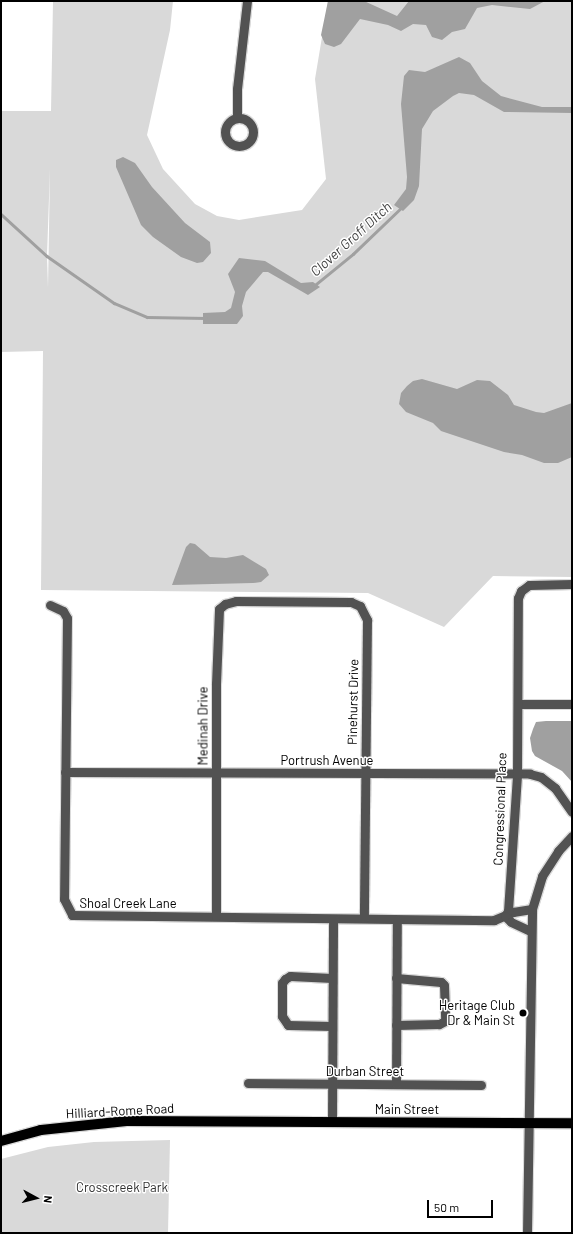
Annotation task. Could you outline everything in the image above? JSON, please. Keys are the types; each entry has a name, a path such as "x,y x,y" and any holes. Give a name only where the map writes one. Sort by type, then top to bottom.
{"main road":[{"name":"Main Street","path":"241,1121 572,1123"},
{"name":"Hilliard-Rome Road","path":"1,1141 41,1130 93,1123 241,1121"}],"street":[{"path":"237,118 237,89 247,1"},
{"name":"Congressional Place","path":"505,916 508,903 517,774 516,722 518,704 518,598 521,591 529,585 572,584"},
{"name":"Medinah Drive","path":"216,916 216,618 219,609 225,604 236,601 291,601"},
{"name":"Pinehurst Drive","path":"291,601 351,602 360,606 365,614 364,918"},
{"name":"Shoal Creek Lane","path":"50,605 58,607 67,618 64,899 72,915 216,916 236,919 364,918 397,920 494,920 532,909"},
{"path":"518,704 572,704"},
{"name":"Portrush Avenue","path":"65,772 517,774 541,777 555,788 572,812"},
{"path":"527,1233 530,1123 530,931 532,909 542,876 558,851 572,836"},
{"path":"505,916 530,931"},
{"path":"332,1122 333,919"},
{"path":"396,1084 397,920"},
{"path":"332,978 290,976 282,983 282,1016 288,1025 332,1026"},
{"path":"396,978 441,982 444,985 445,1021 439,1024 396,1025"},
{"name":"Durban Street","path":"248,1083 481,1085"}],"green space":[{"path":"53,1 173,1 170,30 147,135 163,169 195,204 217,216 239,220 302,210 326,179 315,79 328,1 572,1 572,577 493,576 444,627 368,593 41,590 43,351 1,352 1,111 51,111","holes":["50,169 48,288 47,256"]},
{"name":"Crosscreek Park","path":"170,1140 168,1233 1,1233 1,1159 48,1147 94,1142"}],"shaded area":[{"path":"328,1 364,1 397,16 409,1 545,1 530,9 492,5 477,8 465,29 452,32 442,40 432,37 426,25 413,24 401,31 388,25 360,19 341,44 334,47 325,44 321,35"},
{"path":"459,57 470,63 482,81 501,96 542,107 572,107 572,113 504,112 474,95 459,93 453,96 433,111 422,129 419,186 414,200 403,211 394,205 406,189 407,177 401,104 404,76 409,70 425,72"},
{"path":"123,157 135,163 152,187 185,223 210,242 211,253 203,262 197,263 181,257 153,237 141,225 116,167 116,160"},
{"path":"239,258 265,261 301,283 313,282 320,287 308,295 268,272 263,272 246,292 242,306 243,316 237,324 203,324 203,313 225,312 231,308 235,292 228,274"},
{"path":"422,379 457,389 477,380 490,381 508,395 514,405 536,412 544,413 572,403 572,457 558,463 544,463 522,455 504,452 441,431 433,423 406,412 399,404 401,393 407,386 413,381"},
{"path":"190,543 195,544 210,557 226,558 243,555 266,569 269,575 261,582 253,583 172,585 186,547"},
{"path":"572,721 572,782 562,771 535,756 532,751 530,738 536,722"}],"waterway":[{"name":"Clover Groff Ditch","path":"315,285 353,254 402,207"},
{"name":"Clover Groff Ditch","path":"1,214 47,256 114,303 147,317 206,318"}],"place":[{"name":"Heritage Club Dr & Main St","path":"523,1013"}]}
